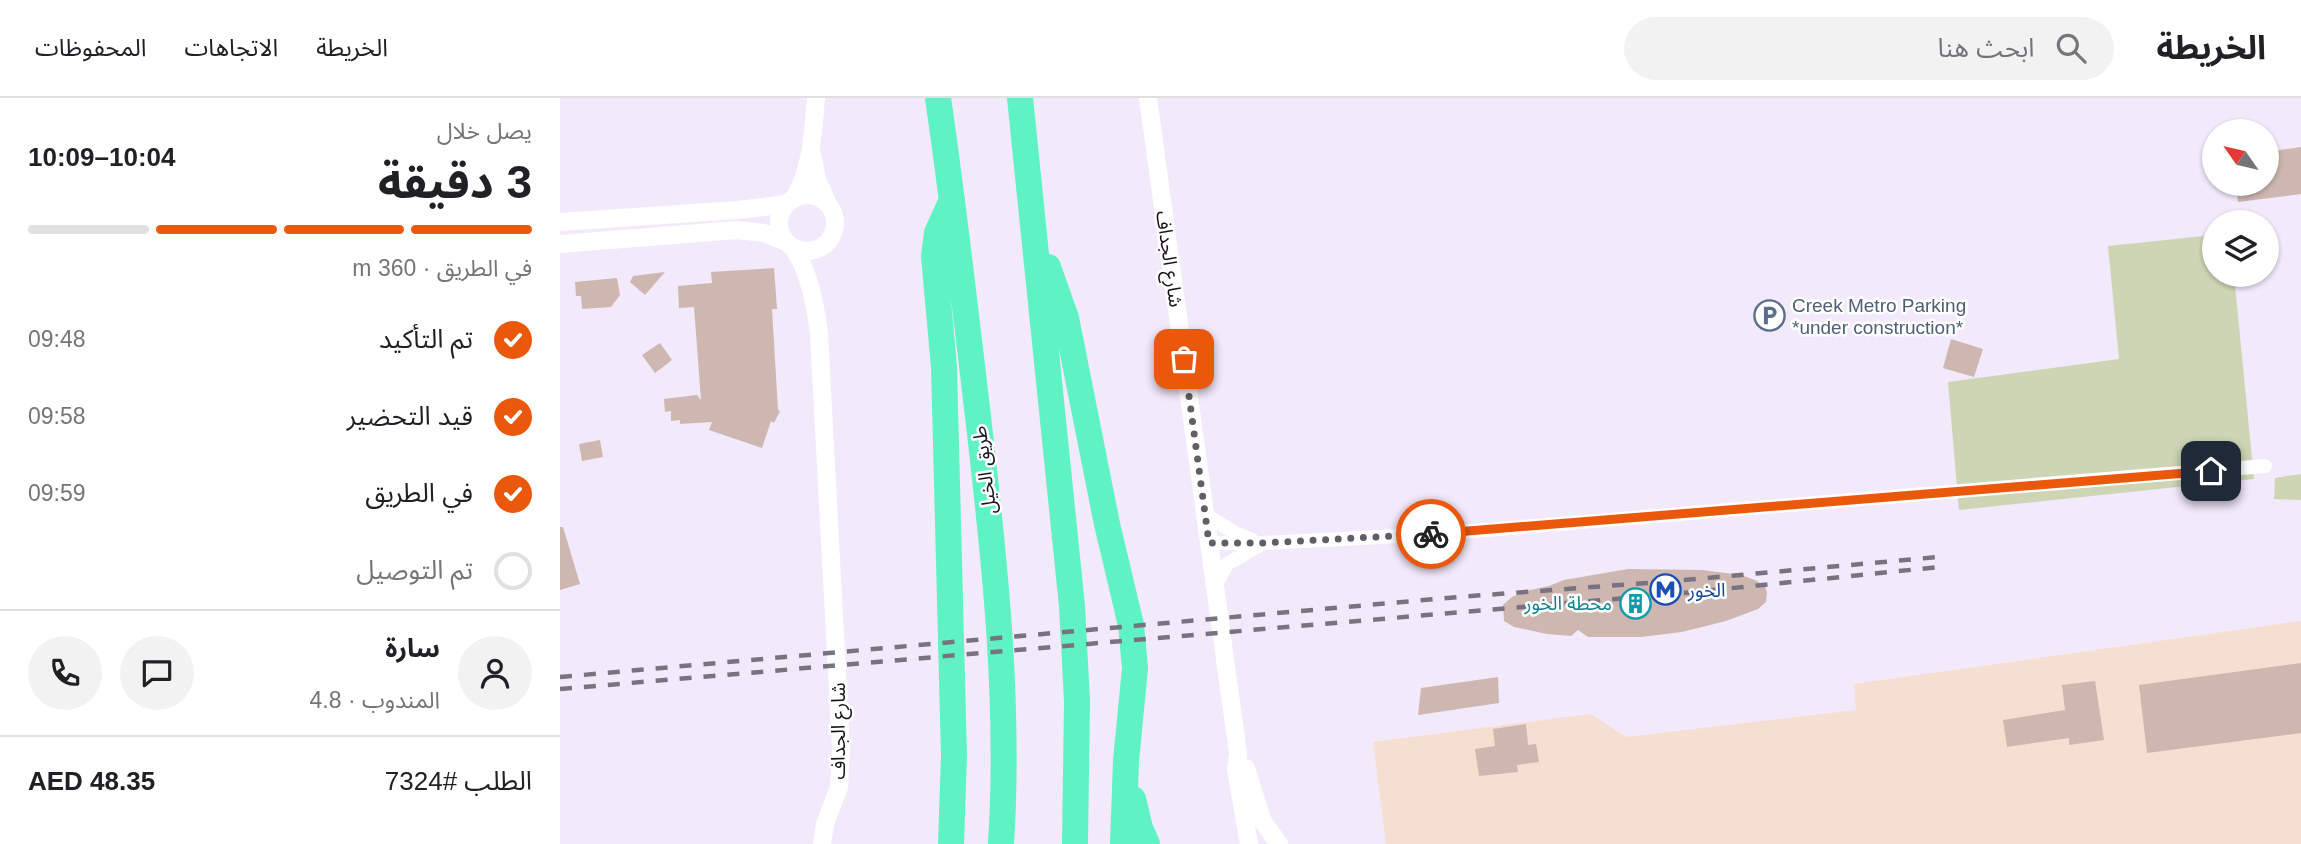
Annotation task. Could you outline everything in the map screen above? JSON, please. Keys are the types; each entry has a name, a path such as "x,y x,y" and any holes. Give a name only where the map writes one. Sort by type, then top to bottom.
{"highway":[{"name":"طريق الخيل","path":"937,98 953,199 999,620 1003,725 1001,844"},
{"path":"1020,98 1072,606 1077,701 1074,844"},
{"path":"951,844 954,756 944,368 934,256 937,233 953,199"},
{"path":"1035,233 1066,318 1107,524 1128,604 1134,657 1123,844"},
{"path":"1131,714 1133,801 1147,844"},
{"path":"940,844 954,756"}],"street":[{"path":"790,245 782,235 780,218 800,188 812,152 816,98"},
{"name":"شارع الجداف","path":"1148,98 1238,753 1236,770 1249,844"},
{"path":"560,244 737,230 764,233 803,251 814,250 824,246 834,231 833,212 817,179 812,152"},
{"path":"560,222 738,210 812,195 828,204"},
{"name":"شارع الجداف","path":"790,245 806,272 814,299 819,334 841,748 839,787 825,824 822,844"},
{"name":"شارع الجداف","path":"814,299 824,246"},
{"path":"1210,550 1263,543 1436,534 2265,466"},
{"path":"1206,515 1235,533 1263,543"},
{"path":"1215,586 1227,564 1263,543"},
{"name":"شارع الجداف","path":"1238,753 1245,766 1262,820 1279,844"},
{"name":"شارع الجداف","path":"810,844 825,824"}],"shaded area":[{"path":"2301,621 2301,844 1386,844 1373,742 1591,714 1626,737 1856,710 1854,684"}],"green space":[{"path":"2202,236 2202,287 2235,287 2254,479 1959,510 1948,382 2119,359 2108,246"},
{"path":"2301,474 2301,500 2274,499 2275,478"}],"building":[{"path":"2301,147 2301,194 2238,202 2237,196 2279,196 2279,150"},
{"path":"774,268 777,309 772,309 780,411 774,423 771,421 762,448 709,430 712,422 680,424 680,420 671,421 671,411 665,412 664,399 697,395 701,400 694,307 679,308 678,286 712,283 711,272"},
{"path":"665,272 645,295 630,282 633,276"},
{"path":"617,278 620,295 611,307 582,309 581,296 576,296 575,282"},
{"path":"1951,339 1983,349 1974,377 1943,368"},
{"path":"660,343 672,360 655,373 642,355"},
{"path":"600,440 603,457 582,461 579,444"},
{"path":"560,527 563,527 580,584 560,590"},
{"name":"محطة الخور","path":"1628,569 1702,570 1741,575 1765,586 1766,602 1758,609 1726,621 1682,632 1641,637 1588,637 1578,630 1571,636 1547,634 1514,627 1504,621 1503,605 1512,597 1526,591 1564,580"},
{"path":"2301,663 2301,733 2147,753 2139,685"},
{"path":"1498,677 1499,703 1418,715 1421,688"},
{"path":"2095,681 2104,740 2069,745 2069,738 2007,747 2003,720 2065,710 2062,685"},
{"path":"1526,724 1528,745 1536,744 1539,762 1517,765 1518,772 1479,776 1475,749 1495,746 1493,729"}],"railway":[{"path":"560,677 1938,557"},
{"path":"560,689 1674,594 1939,567"}],"way so far":[{"path":"1184,359 1209,543 1263,543 1431,534"}],"place":[{"name":"Creek Metro Parking *under construction*","path":"1769,316"},
{"name":"الخور","path":"1665,590"},
{"name":"محطة الخور","path":"1635,603"}],"route":[{"path":"1431,534 2211,471"}]}
